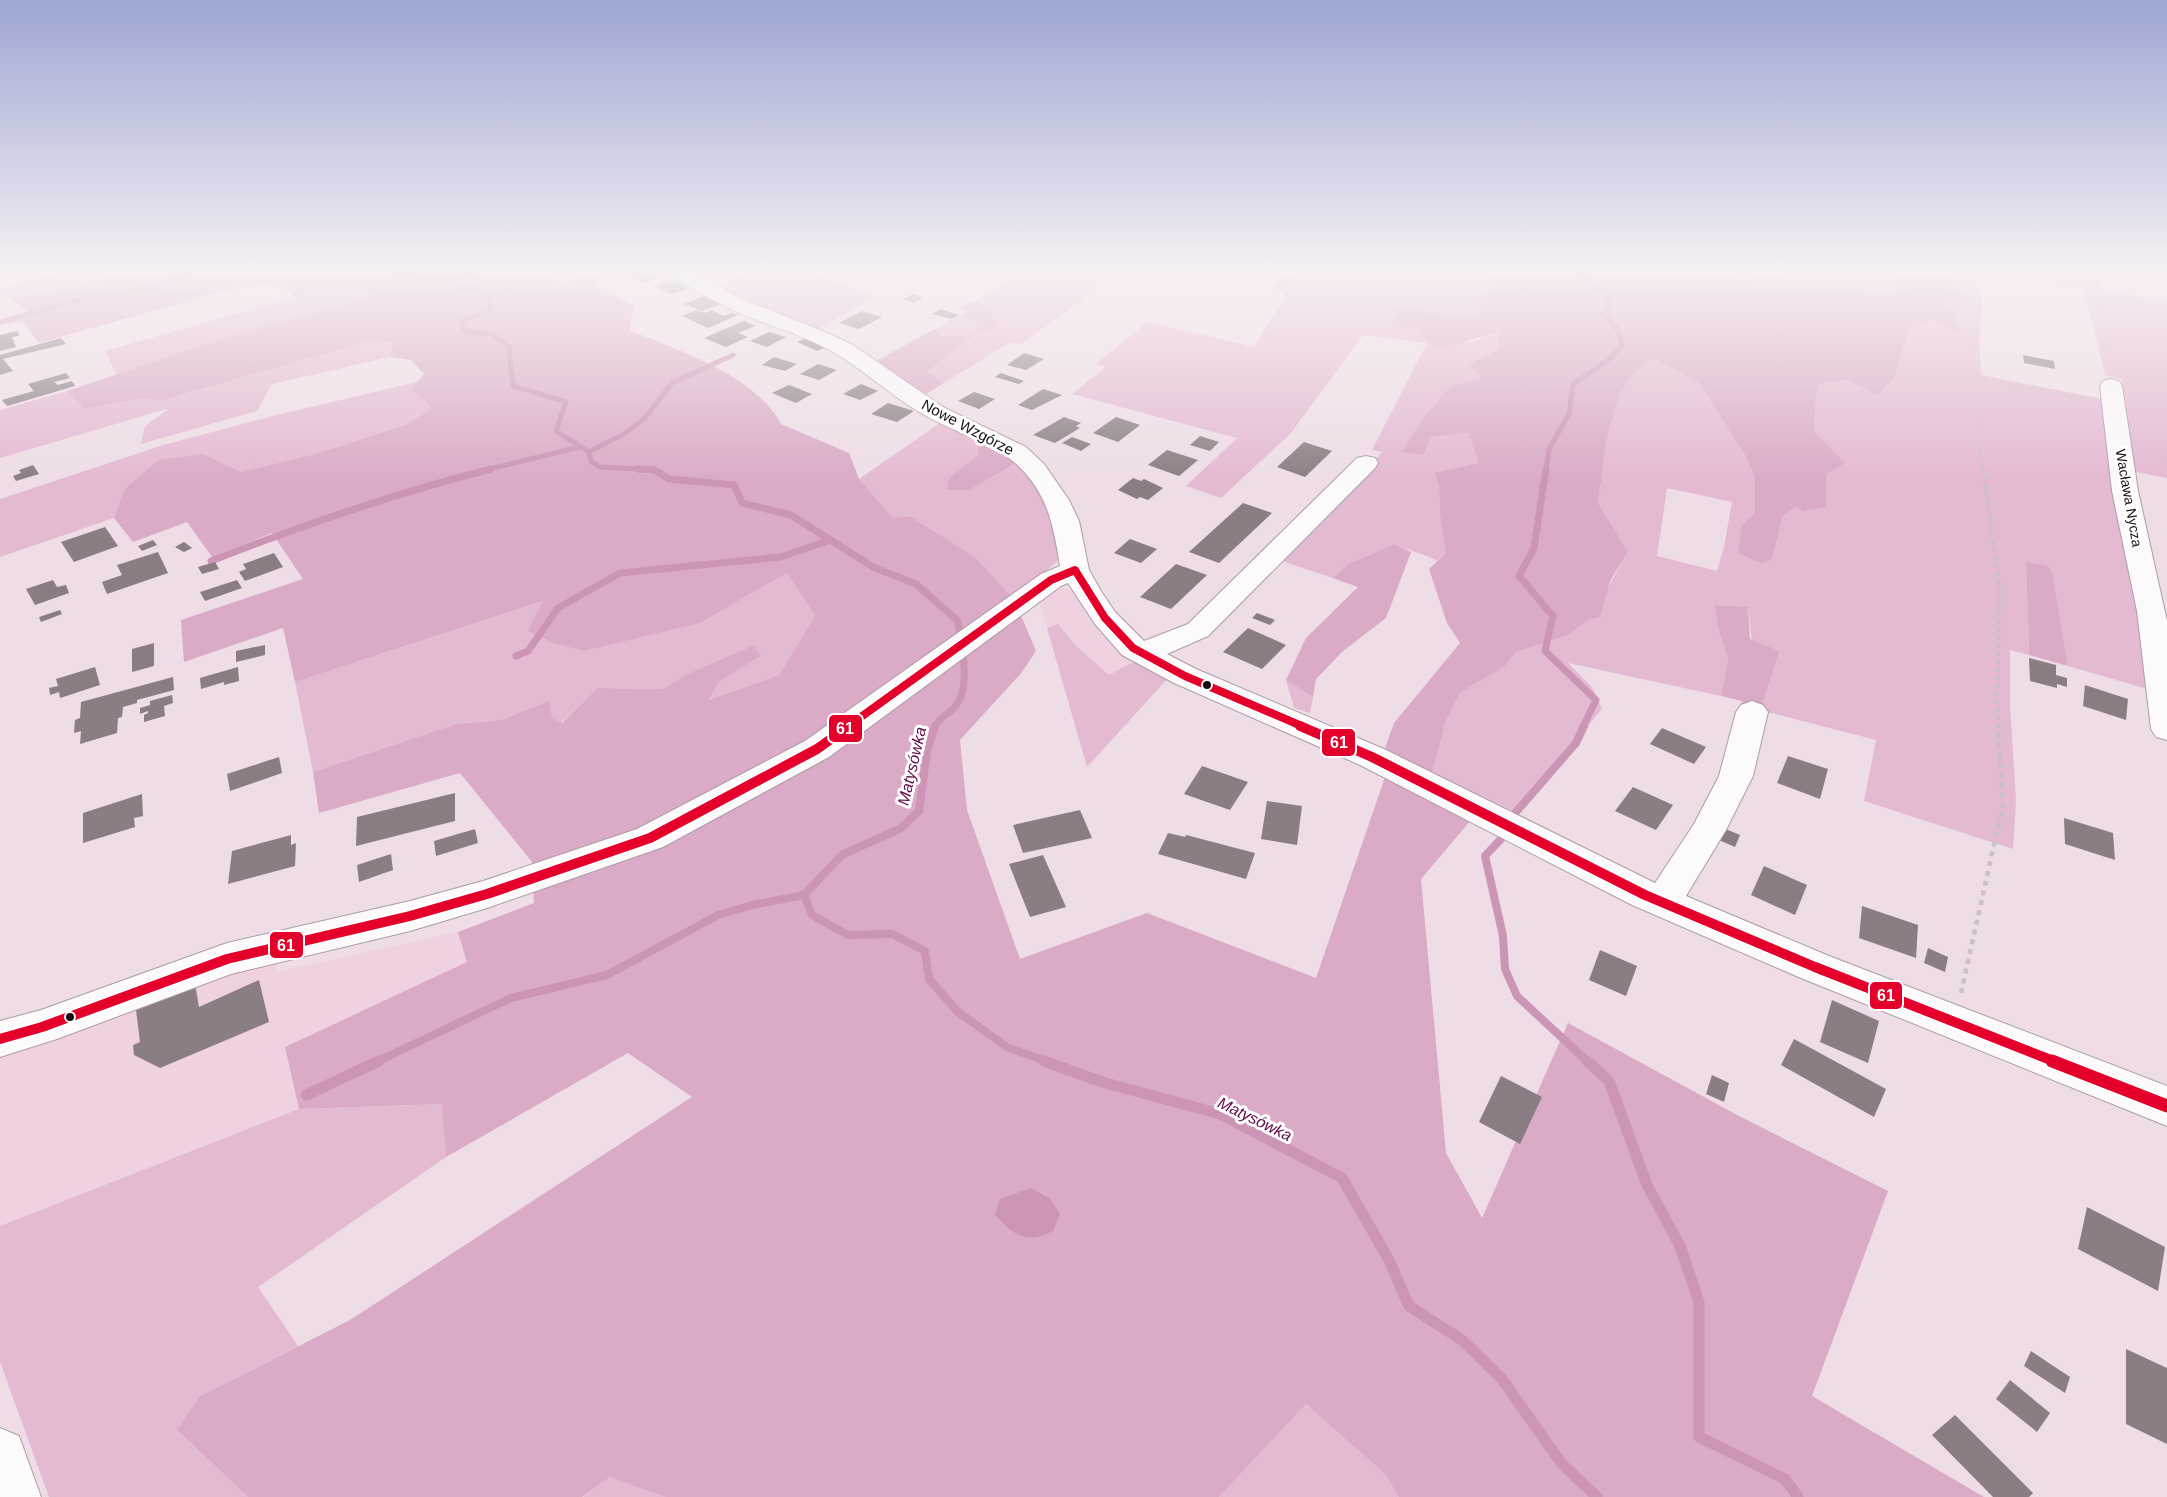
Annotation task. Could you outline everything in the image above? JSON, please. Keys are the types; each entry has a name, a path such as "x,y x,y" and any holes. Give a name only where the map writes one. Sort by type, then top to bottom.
{"street":[{"name":"Nowe Wzgórze","path":"829,342 935,411 1017,452 1035,469 1056,500 1066,521 1075,570"},
{"name":"Wacława Nycza","path":"2112,396 2126,491 2151,611 2167,729"},
{"path":"1142,653 1198,630 1366,463"},
{"path":"0,1039 42,1027 226,959 410,916 476,898 650,838 817,749 1051,580 1075,570 1105,618 1133,648 1185,676 1372,757 1663,902 1954,1023 2167,1106"},
{"path":"1663,902 1708,830 1736,776 1752,712"},
{"path":"0,1455 14,1497"}],"path":[{"path":"1954,1023 2003,804 1997,701 2000,592 1978,432 1973,342"},
{"path":"1974,378 2112,396 2107,342"}],"shaded area":[{"path":"137,342 214,342 117,375 105,351"},
{"path":"214,342 367,342 160,401 145,398 84,409 67,391"},
{"path":"367,342 393,343 390,357 272,384 257,411 141,444 145,426 170,408 0,458 0,410 67,391 84,409 145,398 160,401"},
{"path":"385,342 658,342 714,366 734,378 769,406 781,424 849,453 859,479 893,518 910,516 975,557 1014,599 1036,651 1022,672 960,740 967,810 1020,959 1147,913 1316,978 1385,777 1471,820 1421,879 1446,1153 1482,1218 1568,1023 1739,1116 1888,1191 1812,1396 1984,1497 1399,1497 1385,1474 1306,1404 1219,1497 666,1497 610,1477 582,1497 248,1497 177,1430 200,1396 350,1320 692,1097 628,1053 446,1157 442,1104 299,1109 285,1047 467,962 458,932 534,903 532,862 460,773 319,813 313,772 456,724 501,720 549,701 552,718 562,723 597,688 663,689 687,674 754,645 761,656 720,681 708,700 779,675 815,616 787,573 702,622 584,651 554,643 528,631 543,601 295,682 283,628 184,662 181,620 303,579 272,533 212,557 187,522 133,542 114,518 124,490 158,460 204,454 241,472 315,454 407,424 432,408 411,389 424,374 411,360 390,357 393,343"},
{"path":"911,342 965,342 926,372 944,383 923,396 874,362"},
{"path":"964,342 1024,342 1021,344 1011,342 944,383 925,372"},
{"path":"1123,342 1232,342 1254,347 1257,342 1358,342 1291,433 1221,498 1186,486 1237,438 1072,394 1106,367 1096,364"},
{"path":"1426,342 1464,342 1439,349"},
{"path":"1497,342 1497,351 1483,378 1430,437 1468,433 1480,464 1439,484 1440,516 1446,553 1437,561 1395,544 1348,564 1333,578 1279,560 1382,452 1372,450 1427,343"},
{"path":"1497,342 1905,342 1894,379 1878,395 1845,380 1817,385 1814,432 1845,463 1826,474 1826,507 1803,511 1796,506 1782,517 1772,560 1761,563 1738,553 1742,525 1755,513 1755,478 1745,455 1698,382 1653,358 1633,374 1620,394 1607,438 1598,503 1628,552 1610,581 1600,617 1590,619 1568,635 1516,652 1505,666 1460,693 1446,721 1432,774 1385,748 1394,723 1460,643 1447,623 1429,569 1446,553 1440,516 1439,484 1435,473 1479,463 1468,433 1430,437 1424,455 1402,452 1424,417 1449,388 1482,378 1469,365 1497,351"},
{"path":"1905,342 1979,342 1981,375 2108,400 2125,540 2151,690 2068,666 2053,575 2026,563 2029,655 2010,650 2010,705 2016,800 2013,849 1864,801 1876,740 1760,710 1748,607 1716,605 1718,628 1728,659 1721,696 1568,663 1592,687 1602,709 1516,812 1432,774 1446,721 1460,693 1505,666 1516,652 1568,635 1590,619 1628,552 1598,503 1607,438 1620,394 1632,374 1653,357 1698,382 1745,455 1755,478 1755,513 1742,526 1772,560 1781,517 1797,505 1814,432 1817,385 1845,380 1878,395 1894,379","holes":["1667,488 1732,502 1717,571 1657,556"]},
{"path":"2097,342 2167,342 2167,478 2131,471 2122,379 2105,375"},
{"path":"417,382 411,389 432,408 407,424 315,454 241,472 204,454 124,490 114,518 0,557 0,499 163,445"},
{"path":"943,421 978,438 978,455 949,478 1004,468 1017,462 1050,508 1062,557 1014,599 975,557 910,516 893,518 859,479"},
{"path":"978,438 1017,462 969,490 947,490 949,478 978,455"},
{"path":"1395,544 1411,552 1386,618 1343,651 1316,679 1313,697 1286,680 1306,638 1358,587 1333,578 1348,564"},
{"path":"2026,562 2048,566 2053,575 2068,666 2029,655"},
{"path":"787,573 815,616 779,675 707,700 720,681 761,656 754,645 687,674 663,689 597,688 561,723 552,718 548,702 501,720 456,724 313,772 295,682 544,601 702,622"},
{"path":"1059,588 1074,590 1138,660 1110,676 1076,646 1058,625 1047,628 1038,599"},
{"path":"1715,605 1748,607 1750,639 1779,651 1760,710 1740,707 1742,701 1721,696 1728,659 1718,628"},
{"path":"1058,624 1076,646 1109,675 1138,660 1170,676 1087,767 1047,628"},
{"path":"1286,680 1313,697 1310,713 1294,708"},
{"path":"458,932 468,962 285,1047 299,1109 0,1226 0,1052 274,955 276,972"},
{"path":"443,1104 446,1157 258,1287 298,1346 200,1396 178,1431 248,1497 49,1497 0,1362 0,1226 299,1109"},
{"path":"1031,1188 1050,1199 1060,1214 1053,1231 1035,1237 1015,1233 995,1215 1000,1199"},
{"path":"1306,1404 1385,1474 1399,1497 1219,1497"},
{"path":"610,1477 666,1496 666,1497 583,1497"}],"building":[{"path":"0,342 14,342 16,347 0,351"},
{"path":"47,342 64,342 66,344 3,359 13,371 0,375 0,355"},
{"path":"713,342 737,342 726,347"},
{"path":"752,342 777,342 767,347"},
{"path":"797,342 822,342 830,346 817,351"},
{"path":"1024,353 1044,359 1026,370 1007,365"},
{"path":"2023,355 2054,361 2055,369 2024,363"},
{"path":"774,357 797,364 785,371 762,365"},
{"path":"818,364 837,370 819,380 800,374"},
{"path":"66,373 70,378 54,382 58,385 72,381 75,386 7,406 2,400 34,391 28,384"},
{"path":"1001,373 1024,381 1019,384 995,377"},
{"path":"861,384 878,391 860,400 843,394"},
{"path":"789,385 812,394 796,403 772,393"},
{"path":"1043,389 1062,395 1032,410 1018,405"},
{"path":"974,392 995,399 979,409 958,401"},
{"path":"888,403 914,411 897,422 871,414"},
{"path":"1064,417 1081,423 1076,426 1080,428 1055,443 1033,435"},
{"path":"1116,417 1140,425 1118,442 1093,433"},
{"path":"1200,436 1219,442 1210,451 1190,445"},
{"path":"1072,437 1091,444 1081,451 1062,443"},
{"path":"1304,442 1332,451 1305,477 1277,467"},
{"path":"1167,450 1198,460 1179,476 1148,465"},
{"path":"33,465 39,474 16,481 13,476 21,473 19,470"},
{"path":"1133,478 1141,481 1144,479 1163,488 1148,500 1140,497 1137,499 1118,490"},
{"path":"1243,503 1272,513 1219,563 1189,552"},
{"path":"105,527 118,546 74,562 61,542"},
{"path":"1130,539 1157,549 1141,563 1114,553"},
{"path":"153,540 157,545 142,551 138,546"},
{"path":"184,542 192,548 184,552 175,547"},
{"path":"158,552 168,573 107,594 102,582 122,575 117,565"},
{"path":"274,553 283,567 245,581 239,572 246,569 243,564"},
{"path":"215,562 219,569 202,574 198,567"},
{"path":"1176,564 1207,575 1171,609 1140,597"},
{"path":"53,580 57,587 66,585 69,593 35,605 26,589"},
{"path":"237,580 242,588 205,601 200,592"},
{"path":"60,610 62,614 41,622 39,617"},
{"path":"1257,613 1275,620 1270,625 1252,618"},
{"path":"1248,628 1286,645 1262,669 1223,652"},
{"path":"154,643 154,666 132,672 132,649"},
{"path":"265,645 265,655 236,662 236,651"},
{"path":"2029,658 2056,665 2056,675 2067,678 2067,687 2057,684 2057,688 2030,681"},
{"path":"95,667 100,685 60,698 59,692 50,695 49,688 58,686 56,679"},
{"path":"238,667 239,681 224,685 224,682 201,689 200,678"},
{"path":"173,677 174,690 137,700 137,703 123,707 122,717 118,718 117,733 80,744 81,731 74,733 75,720 80,718 81,702"},
{"path":"2085,685 2128,699 2126,720 2083,706"},
{"path":"172,695 173,703 164,706 165,716 144,722 144,715 148,711 140,714 140,708 150,705 150,701"},
{"path":"1662,728 1706,747 1694,764 1650,744"},
{"path":"1788,756 1828,769 1820,799 1777,783"},
{"path":"279,757 282,773 230,791 227,774"},
{"path":"1202,766 1248,782 1230,810 1184,794"},
{"path":"1633,787 1673,805 1656,830 1615,811"},
{"path":"455,793 455,821 356,846 357,817"},
{"path":"142,794 143,816 134,818 135,827 83,843 83,813"},
{"path":"1267,801 1302,806 1297,845 1261,839"},
{"path":"1080,810 1092,838 1023,853 1013,825"},
{"path":"2064,818 2113,833 2115,860 2065,844"},
{"path":"1718,826 1740,835 1735,847 1712,837"},
{"path":"475,829 478,843 436,856 434,841"},
{"path":"1168,833 1185,837 1186,835 1255,853 1246,879 1158,854"},
{"path":"291,835 291,845 296,843 295,866 228,884 232,851"},
{"path":"391,854 393,870 359,882 357,865"},
{"path":"1043,855 1066,907 1030,917 1009,864"},
{"path":"1764,866 1807,885 1795,915 1751,895"},
{"path":"1862,906 1918,925 1916,958 1859,938"},
{"path":"1928,948 1948,957 1945,972 1924,963"},
{"path":"1600,950 1637,966 1626,996 1589,980"},
{"path":"194,978 199,1007 259,980 269,1022 160,1068 134,1055 133,1045 140,1042 135,1002"},
{"path":"1832,1000 1879,1021 1868,1063 1820,1042"},
{"path":"1794,1039 1886,1089 1874,1117 1781,1065"},
{"path":"1712,1075 1729,1083 1724,1102 1706,1094"},
{"path":"1501,1076 1542,1097 1520,1144 1479,1122"},
{"path":"2087,1207 2165,1247 2158,1291 2078,1249"},
{"path":"2126,1349 2167,1368 2167,1444 2126,1424"},
{"path":"2031,1351 2070,1377 2065,1393 2024,1366"},
{"path":"2010,1380 2050,1413 2037,1432 1996,1399"},
{"path":"1955,1415 2033,1493 2029,1497 1993,1497 1932,1435"}],"waterway":[{"name":"Matysówka","path":"502,342 509,347 513,386 566,402 556,431 589,452"},
{"path":"1546,470 1549,449 1569,414 1573,384 1611,358 1622,345 1621,342"},
{"path":"589,452 624,434 645,418 672,383 733,355"},
{"path":"485,470 580,447"},
{"name":"Matysówka","path":"589,452 591,461 600,467 656,470"},
{"path":"211,561 350,510 491,469"},
{"name":"Matysówka","path":"637,469 655,470 669,479 734,485 742,503 791,515 873,567 916,584 958,621 963,652 964,675 961,696 957,704 939,720 935,727"},
{"path":"1546,469 1534,548 1519,576 1553,616 1545,651 1596,700 1583,727"},
{"path":"516,656 528,651 558,608 620,573 781,557 830,540"},
{"name":"Matysówka","path":"804,895 842,855 901,828 919,811 927,751 935,726"},
{"path":"1516,812 1576,743 1584,726"},
{"path":"1500,840 1485,856 1503,936 1505,969 1517,996 1588,1062"},
{"path":"376,1062 511,998 607,975 718,915 752,905 804,895"},
{"name":"Matysówka","path":"804,895 812,915 848,935 892,934 925,951 929,979 958,1012 1007,1047 1048,1062"},
{"path":"306,1095 379,1061"},
{"name":"Matysówka","path":"1044,1061 1102,1082 1220,1114 1342,1178 1389,1260 1409,1306 1462,1340 1502,1379 1562,1464 1597,1497"},
{"path":"1587,1061 1609,1081 1647,1185 1680,1246 1699,1302 1699,1437 1785,1479 1798,1497"}],"transit line":[{"name":"61","path":"0,1039 42,1027 227,959 410,916 487,894 650,838 817,749 1051,580 1075,570 1105,618 1133,648 1185,676 1372,757 1645,895 1815,967 2167,1106"}]}
